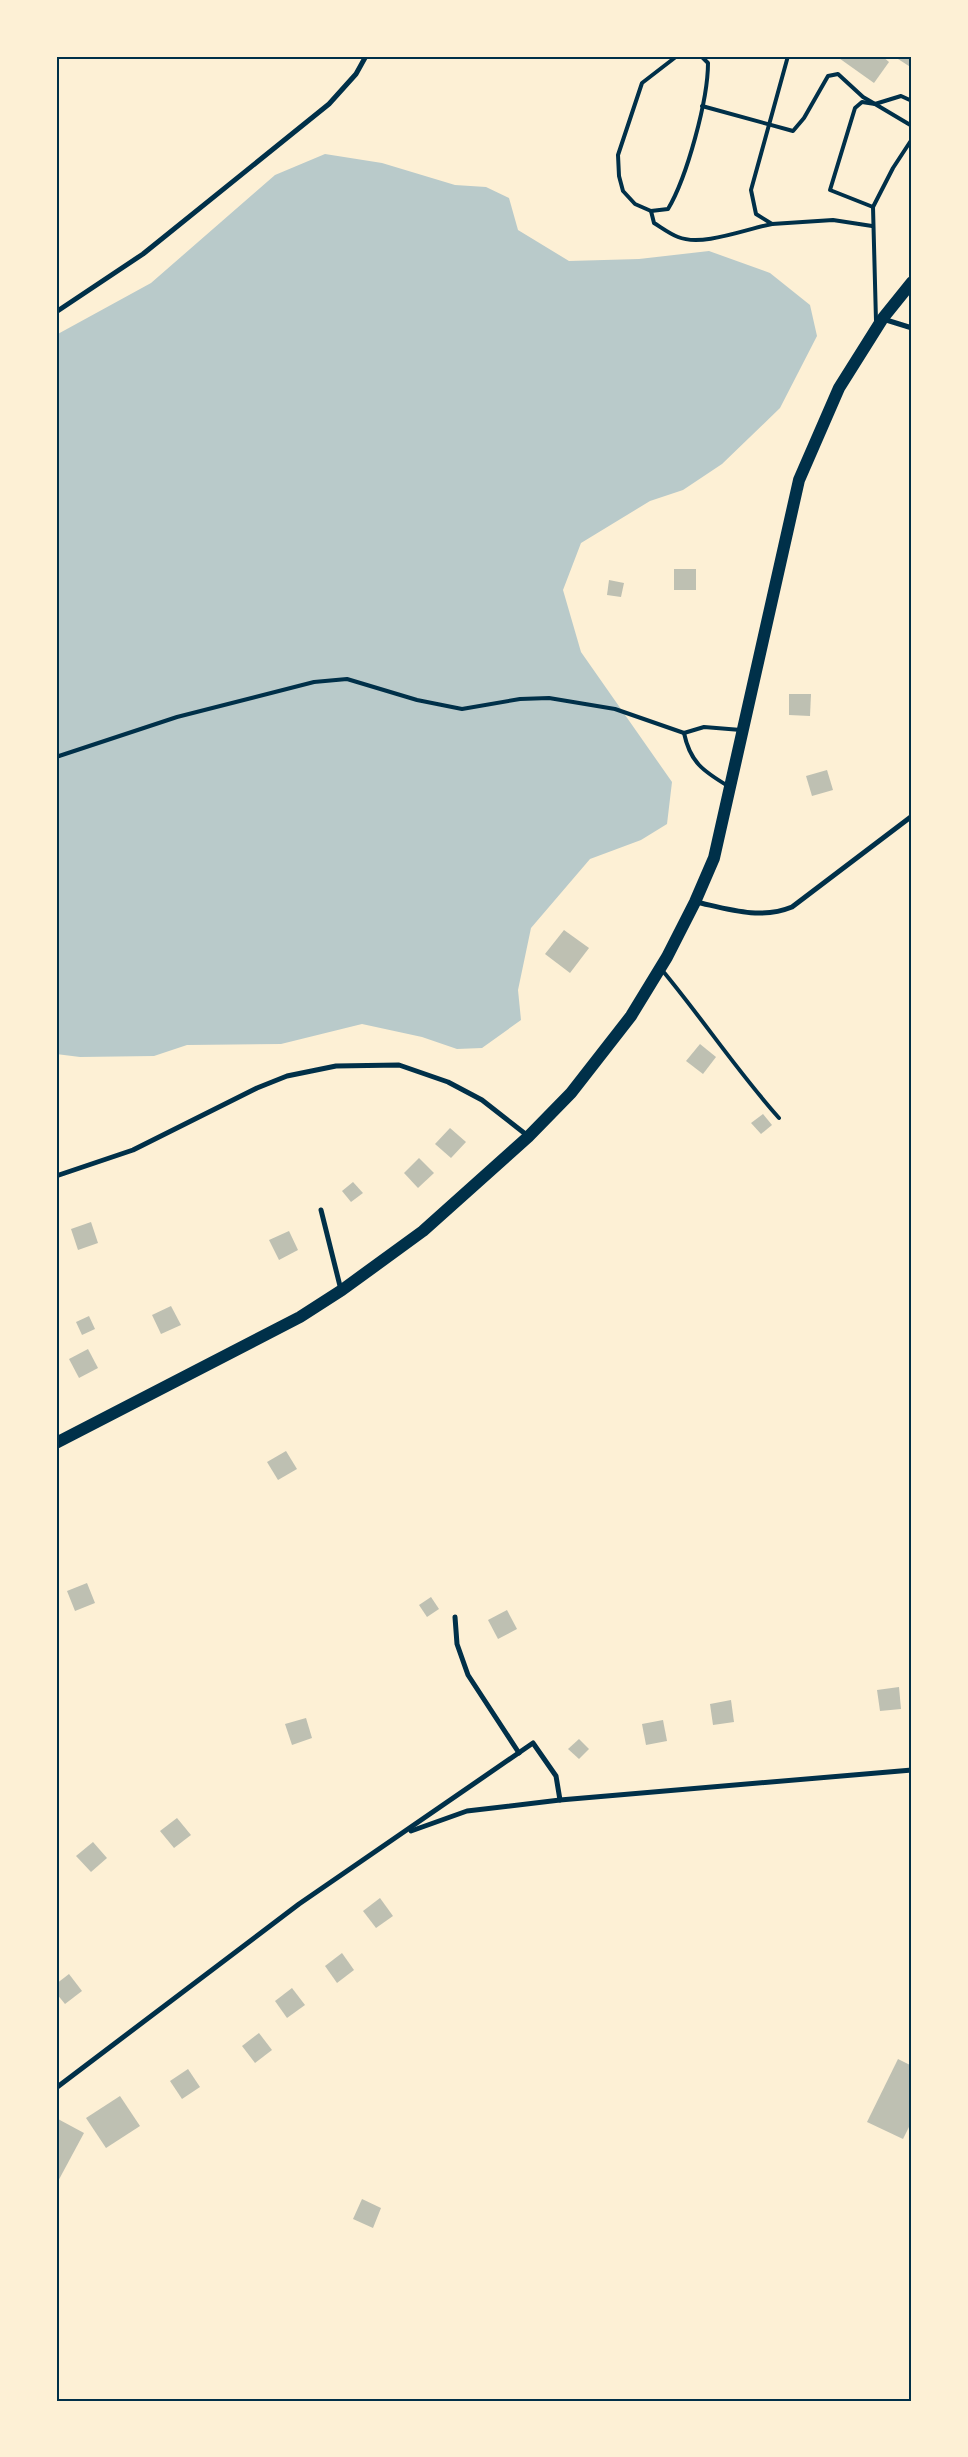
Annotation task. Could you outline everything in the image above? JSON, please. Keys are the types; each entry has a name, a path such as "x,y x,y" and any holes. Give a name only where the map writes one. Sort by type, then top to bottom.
{"main road":[{"path":"57,1439 300,1317 342,1290 423,1231 528,1136 572,1093 631,1016 660,968 695,902 714,858 799,480 838,388 879,324 912,282"}],"street":[{"path":"56,312 143,254 329,104 356,74 366,56"},
{"path":"879,324 912,328"},
{"path":"695,902 754,914 778,912 792,906 912,816"},
{"path":"56,1176 133,1150 257,1088 287,1076 336,1066 398,1065 448,1082 482,1100 528,1136"},
{"path":"321,1210 342,1290"},
{"path":"455,1617 457,1644 468,1675 518,1753"},
{"path":"56,2088 299,1904 533,1743 556,1776 560,1800"},
{"path":"397,1838 426,1824 467,1811 560,1800 912,1770"}],"lane":[{"path":"677,56 642,83 618,155 619,176 623,192 636,204 651,211 668,208 677,194 686,168 702,106 708,72 708,63 701,56"},
{"path":"772,224 756,214 751,190 788,56"},
{"path":"702,106 793,131 804,118 828,76 838,74 863,97 912,126"},
{"path":"872,207 830,190 855,108 862,102 875,104 900,96 912,101"},
{"path":"879,324 872,207 893,168 912,139"},
{"path":"651,211 654,223 677,237 702,241 772,224 832,220 872,226"},
{"path":"56,757 178,717 314,682 347,679 417,700 462,709 520,699 549,698 615,709 684,733 704,727 743,730"},
{"path":"684,733 688,751 704,772 730,787"},
{"path":"660,968 696,1011 755,1091 779,1118"}],"shaded area":[{"path":"325,154 382,163 455,185 486,187 509,198 518,230 569,261 639,259 709,251 770,273 810,305 817,336 780,408 722,464 683,490 650,501 581,543 563,590 581,652 672,782 667,824 641,840 590,859 531,928 518,990 521,1020 482,1048 457,1049 422,1037 362,1024 281,1044 187,1045 154,1056 80,1057 56,1054 56,335 151,283 275,175"}],"building":[{"path":"836,56 882,56 889,62 874,83"},
{"path":"900,56 912,56 912,68 898,59"},
{"path":"674,569 696,569 696,590 674,590"},
{"path":"609,580 624,583 621,597 607,595"},
{"path":"789,694 811,694 810,716 789,715"},
{"path":"827,770 833,790 812,796 806,776"},
{"path":"564,930 589,948 570,973 545,954"},
{"path":"700,1044 716,1057 703,1074 686,1061"},
{"path":"763,1114 772,1125 761,1134 751,1123"},
{"path":"450,1128 466,1142 451,1158 435,1144"},
{"path":"419,1158 434,1173 418,1188 404,1173"},
{"path":"353,1182 363,1193 351,1202 342,1191"},
{"path":"91,1222 98,1243 78,1250 71,1229"},
{"path":"289,1231 298,1250 279,1260 269,1240"},
{"path":"171,1306 181,1325 161,1334 152,1315"},
{"path":"89,1316 95,1329 82,1335 76,1322"},
{"path":"88,1349 98,1368 79,1378 69,1359"},
{"path":"286,1451 297,1469 278,1480 267,1462"},
{"path":"87,1583 95,1603 75,1611 67,1591"},
{"path":"431,1597 439,1609 427,1617 419,1605"},
{"path":"507,1610 517,1629 498,1639 488,1620"},
{"path":"899,1687 901,1709 880,1711 877,1690"},
{"path":"731,1700 734,1722 713,1725 710,1704"},
{"path":"306,1718 312,1738 292,1745 285,1724"},
{"path":"663,1720 667,1741 646,1745 642,1724"},
{"path":"579,1739 589,1749 579,1759 568,1749"},
{"path":"177,1818 191,1835 174,1848 160,1831"},
{"path":"93,1842 107,1858 91,1872 76,1856"},
{"path":"380,1898 393,1916 376,1928 363,1911"},
{"path":"342,1953 354,1970 337,1983 325,1966"},
{"path":"69,1974 82,1991 65,2004 56,1993 56,1984"},
{"path":"292,1988 305,2005 287,2018 275,2001"},
{"path":"259,2033 272,2050 255,2063 242,2046"},
{"path":"898,2059 912,2066 912,2121 903,2139 867,2122"},
{"path":"188,2069 200,2087 182,2099 170,2081"},
{"path":"120,2096 140,2126 106,2148 86,2118"},
{"path":"58,2119 84,2133 56,2185 56,2123"},
{"path":"362,2199 381,2208 373,2228 353,2219"}]}
